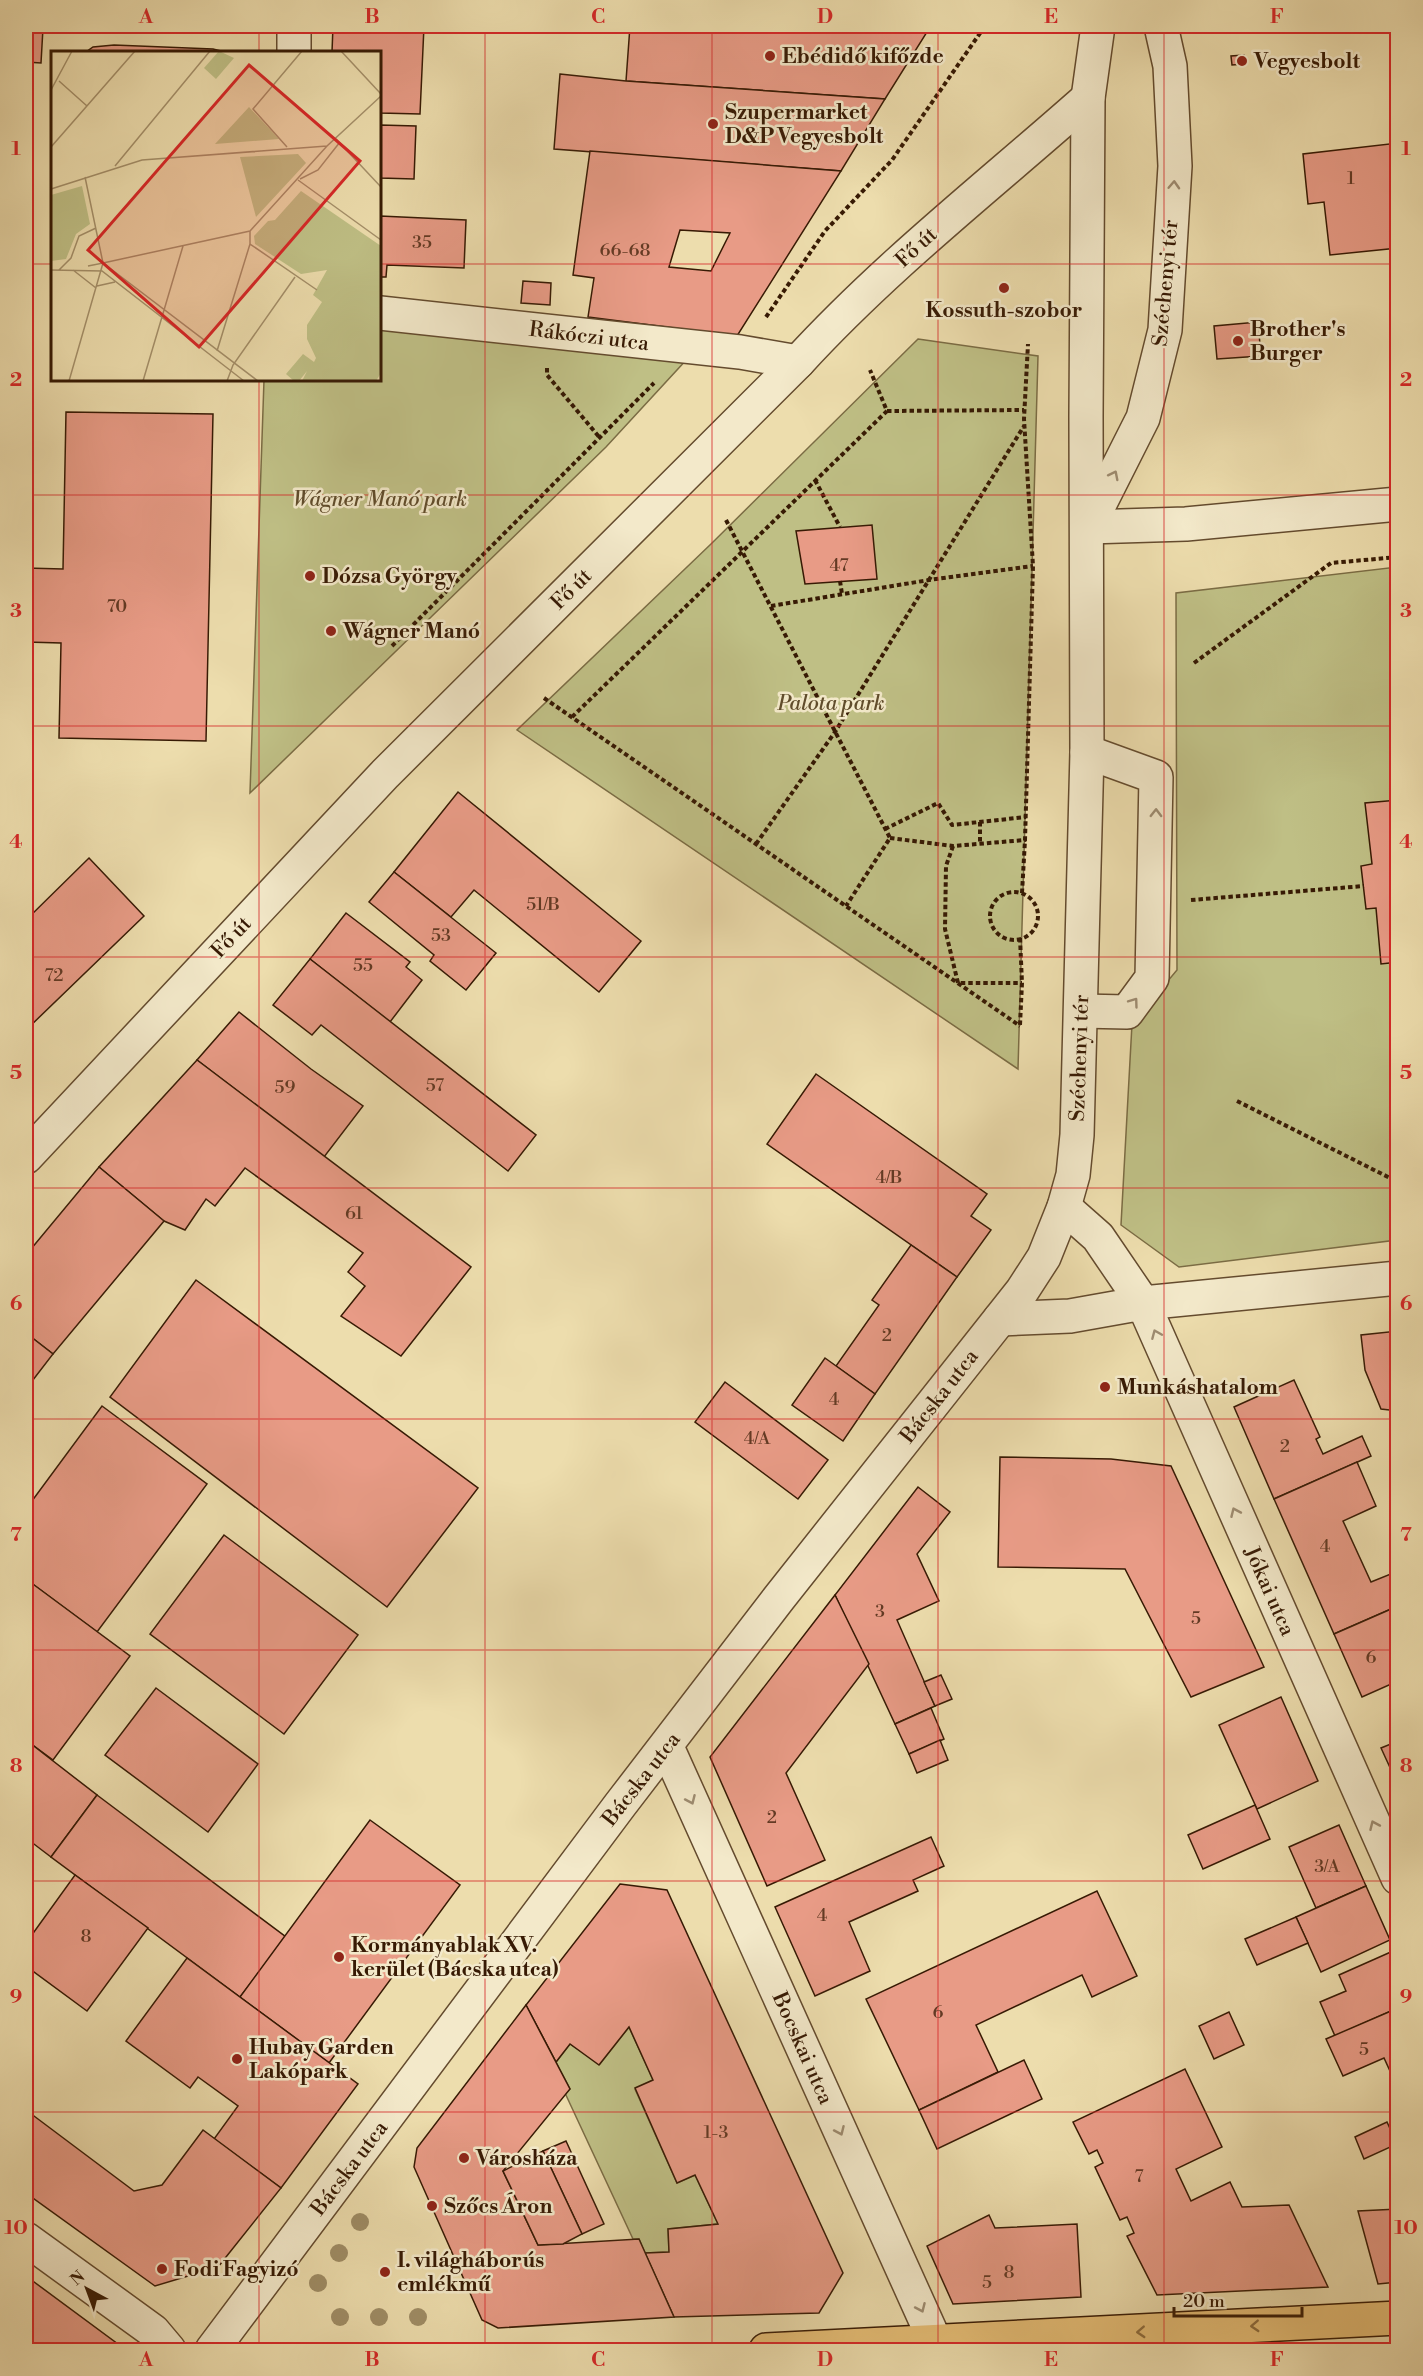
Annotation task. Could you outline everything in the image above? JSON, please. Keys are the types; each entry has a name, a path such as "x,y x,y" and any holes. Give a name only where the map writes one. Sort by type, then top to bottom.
{"main road":[{"path":"766,2350 938,2346 1398,2318"}],"street":[{"path":"294,26 294,51"},
{"path":"1088,98 1098,26"},
{"name":"Széchenyi tér","path":"1088,527 1143,418 1165,330 1175,166 1170,66 1161,26"},
{"name":"Fő út","path":"26,1156 386,774 798,362 829,328 921,240 1088,98"},
{"name":"Széchenyi tér","path":"1064,1207 1073,1175 1077,1135 1087,752 1088,98"},
{"name":"Rákóczi utca","path":"381,313 740,352 798,362"},
{"path":"1088,527 1186,524 1398,504"},
{"path":"1081,1011 1127,1012 1152,978 1156,777 1087,752"},
{"path":"1064,1207 1098,1237 1143,1303"},
{"name":"Bácska utca","path":"212,2350 613,1815 779,1598 1022,1291 1044,1257 1064,1207"},
{"path":"1000,1319 1070,1316 1143,1303 1398,1278"},
{"name":"Jókai utca","path":"1143,1303 1398,1878"},
{"name":"Bocskai utca","path":"667,1747 938,2346"},
{"path":"26,2239 153,2331 169,2350"}],"path":[{"path":"740,352 825,231 892,160 985,26"},
{"path":"549,331 547,375 600,438"},
{"path":"1022,893 1033,566 1024,425 1028,345"},
{"path":"392,646 689,348"},
{"path":"870,370 887,411"},
{"path":"572,717 887,411 1024,410"},
{"path":"756,844 835,732 1024,425"},
{"path":"815,480 840,527"},
{"path":"726,520 890,838"},
{"path":"1194,663 1330,563 1398,556"},
{"path":"771,606 929,580 1033,566"},
{"path":"840,581 842,594"},
{"path":"544,698 1020,1026 1022,983 1020,938"},
{"path":"885,829 938,803 952,825 1026,817"},
{"path":"980,822 980,844"},
{"path":"890,838 953,846 1025,840"},
{"path":"846,906 890,838"},
{"path":"953,846 946,866 945,929 958,983"},
{"path":"1216,898 1364,886"},
{"path":"1022,893 1032,899 1038,914 1034,929 1028,935 1020,938 1005,938 993,928 990,913 997,899 1003,894 1022,893"},
{"path":"958,983 1022,983"},
{"path":"1237,1101 1398,1182"}],"green space":[{"name":"Wágner Manó park","path":"381,321 688,358 606,447 250,793 264,381 381,381"},
{"name":"Palota park","path":"918,339 1038,356 1018,1069 517,730 711,544"},
{"path":"1397,567 1397,1240 1179,1267 1121,1225 1132,1024 1177,970 1176,593"},
{"path":"629,2027 653,2080 635,2089 677,2183 695,2175 718,2224 668,2229 669,2252 645,2253 639,2239 633,2239 565,2093 570,2089 556,2062 570,2044 600,2064"}],"building":[{"path":"333,26 424,26 420,114 381,113 381,51 332,51"},
{"name":"Ebédidő kifőzde","path":"630,26 837,26 927,32 885,99 626,81"},
{"path":"26,27 43,28 41,63 26,62"},
{"path":"114,45 221,51 87,51 93,47"},
{"path":"1244,55 1245,64 1232,65 1231,56"},
{"name":"Szupermarket D&P Vegyesbolt","path":"560,74 626,81 885,99 841,171 554,149"},
{"path":"381,125 416,126 414,179 381,178"},
{"path":"1398,143 1398,248 1330,255 1324,202 1308,204 1303,154"},
{"path":"590,151 841,171 737,336 588,317 594,278 573,275","holes":["680,230 730,233 711,271 669,267"]},
{"path":"381,216 466,220 464,268 387,265 386,277 381,277"},
{"path":"523,281 551,283 550,305 521,303"},
{"name":"Brother's Burger","path":"1258,322 1261,356 1217,359 1214,326"},
{"path":"66,412 213,414 206,741 59,738 61,643 26,642 26,568 63,569"},
{"path":"872,525 877,579 805,584 796,531"},
{"path":"458,792 641,941 599,992 474,890 451,917 394,872"},
{"path":"1398,800 1398,962 1381,964 1376,908 1366,909 1361,866 1372,864 1365,803"},
{"path":"89,858 144,916 26,1030 26,920"},
{"path":"394,872 496,953 466,990 430,961 434,955 369,902"},
{"path":"346,913 410,962 406,967 422,980 390,1022 310,959"},
{"path":"310,959 536,1135 508,1171 321,1025 312,1035 273,1005"},
{"path":"239,1012 311,1069 363,1106 324,1157 197,1060"},
{"path":"197,1060 471,1267 401,1356 341,1316 365,1286 348,1272 363,1253 245,1168 215,1206 206,1199 185,1230 164,1221 99,1167"},
{"path":"816,1074 987,1194 971,1216 991,1230 957,1277 767,1144"},
{"path":"99,1167 164,1221 53,1354 26,1333 26,1255"},
{"path":"911,1245 957,1277 875,1394 836,1366 879,1305 872,1300"},
{"path":"196,1280 478,1488 387,1607 110,1397"},
{"path":"1398,1331 1398,1411 1381,1409 1365,1370 1361,1335"},
{"path":"26,1333 53,1354 26,1389"},
{"path":"825,1358 875,1394 843,1441 792,1405"},
{"path":"1294,1380 1320,1437 1316,1439 1323,1454 1362,1436 1371,1456 1274,1499 1234,1407"},
{"path":"725,1382 828,1460 798,1499 695,1422"},
{"path":"102,1406 207,1484 97,1632 26,1579 26,1509"},
{"path":"1000,1457 1111,1459 1171,1466 1264,1667 1191,1697 1125,1569 998,1567"},
{"path":"1357,1462 1376,1506 1343,1521 1371,1582 1398,1571 1398,1606 1334,1634 1274,1499"},
{"path":"918,1487 950,1512 917,1554 939,1601 897,1620 935,1706 895,1724 835,1595"},
{"path":"224,1535 358,1635 284,1734 150,1634"},
{"path":"26,1579 130,1656 53,1760 26,1740"},
{"path":"835,1595 869,1664 786,1773 825,1860 767,1886 710,1757"},
{"path":"1398,1606 1398,1681 1362,1697 1334,1634"},
{"path":"941,1675 952,1699 935,1706 924,1682"},
{"path":"156,1688 258,1764 208,1832 105,1755"},
{"path":"1281,1697 1318,1781 1257,1809 1219,1725"},
{"path":"931,1708 944,1739 909,1754 895,1724"},
{"path":"26,1740 97,1795 51,1857 26,1838"},
{"path":"940,1740 948,1760 917,1773 909,1754"},
{"path":"1398,1741 1398,1785 1381,1748"},
{"path":"97,1795 286,1937 240,1997 51,1857"},
{"path":"1255,1805 1270,1839 1203,1869 1188,1835"},
{"name":"Kormányablak XV. kerület (Bácska utca)","path":"370,1820 460,1885 329,2063 240,1997"},
{"path":"1339,1825 1366,1886 1316,1908 1289,1847"},
{"path":"931,1837 944,1866 913,1880 918,1891 849,1922 870,1971 815,1996 775,1907"},
{"path":"75,1875 148,1928 87,2011 26,1966 26,1943"},
{"path":"620,1884 667,1890 843,2273 819,2313 674,2317 645,2253 669,2252 668,2229 718,2224 695,2175 677,2183 635,2088 653,2080 629,2027 599,2065 570,2044 556,2062 526,2005"},
{"path":"1366,1886 1390,1940 1321,1972 1296,1917"},
{"path":"1097,1891 1137,1976 1092,1997 1082,1975 976,2025 998,2072 919,2110 866,1999"},
{"path":"1296,1917 1308,1943 1257,1965 1245,1939"},
{"path":"1393,1951 1398,1960 1398,2008 1335,2036 1320,2002 1346,1991 1339,1975"},
{"name":"Hubay Garden Lakópark","path":"187,1958 358,2084 281,2188 214,2139 238,2106 198,2077 190,2088 126,2041"},
{"name":"Városháza","path":"526,2005 570,2089 503,2171 538,2245 639,2239 674,2317 498,2328 482,2320 414,2167 417,2148"},
{"path":"1398,2008 1398,2068 1390,2071 1384,2058 1343,2076 1326,2039"},
{"path":"1229,2012 1244,2045 1214,2059 1199,2026"},
{"path":"1024,2060 1042,2099 937,2149 919,2110"},
{"path":"1185,2069 1222,2147 1176,2169 1191,2201 1230,2182 1242,2207 1289,2205 1328,2287 1157,2295 1127,2236 1134,2233 1127,2217 1120,2220 1095,2167 1103,2163 1097,2150 1089,2154 1073,2122"},
{"path":"26,2110 134,2191 162,2185 203,2130 281,2188 218,2267 155,2286 26,2193"},
{"path":"1387,2122 1397,2144 1364,2159 1355,2137"},
{"path":"566,2141 604,2224 582,2234 543,2151"},
{"path":"543,2151 582,2234 563,2244 538,2245 503,2171"},
{"path":"1398,2209 1398,2282 1378,2284 1358,2211"},
{"path":"989,2215 995,2228 1077,2224 1081,2297 953,2304 927,2246"},
{"path":"26,2276 126,2350 40,2350 26,2340"},
{"path":"26,2340 40,2350 26,2350"}],"place":[{"name":"Ebédidő kifőzde","path":"770,56"},
{"name":"Vegyesbolt","path":"1242,61"},
{"name":"Szupermarket D&P Vegyesbolt","path":"713,124"},
{"name":"Kossuth-szobor","path":"1004,288"},
{"name":"Brother's Burger","path":"1238,341"},
{"name":"Dózsa György","path":"310,576"},
{"name":"Wágner Manó","path":"331,631"},
{"name":"Munkáshatalom","path":"1105,1387"},
{"name":"Kormányablak XV. kerület (Bácska utca)","path":"339,1957"},
{"name":"Hubay Garden Lakópark","path":"237,2059"},
{"name":"Városháza","path":"464,2158"},
{"name":"Szőcs Áron","path":"432,2206"},
{"name":"Fodi Fagyizó","path":"162,2269"},
{"name":"I. világháborús emlékmű","path":"385,2272"}]}
